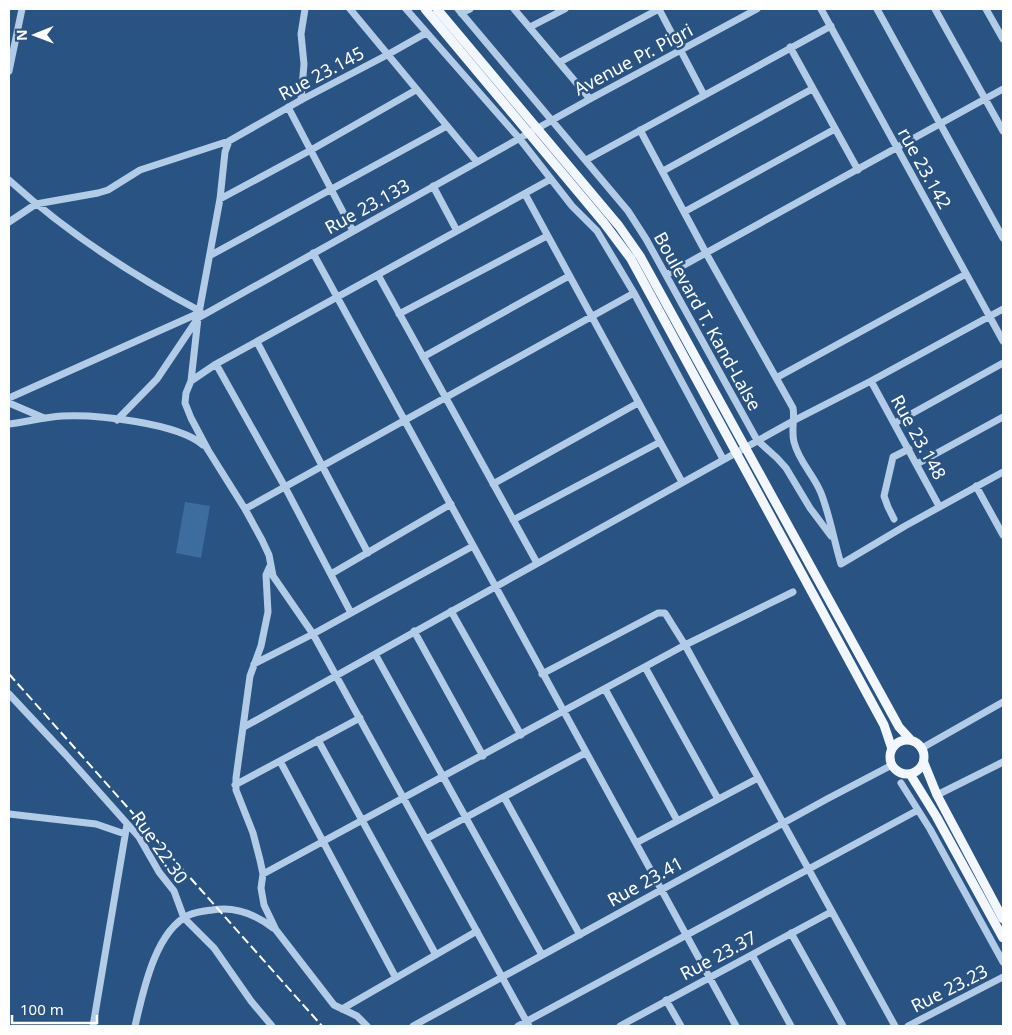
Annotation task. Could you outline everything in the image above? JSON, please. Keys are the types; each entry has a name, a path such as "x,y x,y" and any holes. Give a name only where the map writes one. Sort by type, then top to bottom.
{"main road":[{"path":"425,9 619,226 640,256 899,727 922,748 924,763 936,795 1003,919"},
{"path":"437,9 631,259 884,725 892,749 890,760 892,765 900,772 910,774 916,772 924,763"},
{"path":"892,749 899,741 910,739"},
{"path":"910,774 936,816 1003,938"}],"street":[{"path":"9,71 22,9"},
{"path":"302,100 304,64 301,34 305,9"},
{"path":"350,9 477,162"},
{"path":"406,9 519,138 572,206 597,231 634,293 723,459"},
{"path":"459,11 470,9"},
{"path":"514,9 590,99"},
{"path":"530,27 565,9"},
{"path":"560,62 659,9 704,94"},
{"name":"Avenue Pr. Pigri","path":"550,121 757,9"},
{"name":"rue 23.142","path":"821,9 1003,341"},
{"path":"876,9 941,123 1003,238"},
{"path":"935,9 1003,131"},
{"path":"986,9 1003,38"},
{"name":"Boulevard T. Kand-Lalse","path":"459,11 628,211 646,239 757,440 786,468 810,508 833,539"},
{"path":"586,160 831,26"},
{"name":"Rue 23.145","path":"36,204 108,190 140,170 229,141 426,33"},
{"path":"790,47 858,170"},
{"path":"663,171 812,89"},
{"path":"666,275 1003,89"},
{"path":"220,199 416,90"},
{"path":"288,107 353,231"},
{"name":"Rue 23.133","path":"9,398 199,314 550,121"},
{"path":"211,255 447,126"},
{"path":"684,212 835,129"},
{"path":"640,130 793,408 792,430 794,444 801,460 822,495 833,539 842,564 939,506 1003,472"},
{"path":"229,141 225,152 220,199 199,314 191,382 186,393 185,403 208,450 245,509 269,554 270,566 276,581 313,634 527,1024"},
{"path":"191,382 216,364 551,179"},
{"path":"9,180 36,204 140,278 199,314"},
{"path":"433,186 457,231"},
{"path":"525,194 682,482"},
{"path":"9,222 36,204"},
{"path":"399,314 548,236"},
{"path":"313,253 736,1026"},
{"path":"776,378 966,274"},
{"path":"378,275 537,564"},
{"path":"423,357 569,276"},
{"path":"245,509 634,293"},
{"path":"244,727 757,440 871,381 1003,309"},
{"path":"117,420 157,379 199,314"},
{"path":"257,342 368,553"},
{"path":"895,424 1003,363"},
{"path":"216,364 285,487 351,613"},
{"name":"Rue 23.148","path":"871,381 939,506"},
{"path":"9,403 44,418"},
{"path":"493,484 638,403"},
{"path":"9,424 44,418 80,416 117,420 147,424 171,430 197,440 208,450"},
{"path":"917,464 1003,417"},
{"path":"513,520 660,442"},
{"path":"894,518 884,496 889,482 890,465 893,457 909,449"},
{"path":"976,486 1003,535"},
{"path":"331,574 450,504"},
{"path":"254,664 313,634 473,546"},
{"path":"270,566 266,575 268,612 261,646 250,676 235,785 253,833 263,874 261,888 264,905 276,930 331,1002 357,1016 367,1026"},
{"path":"263,874 685,645 793,592"},
{"path":"451,611 521,735"},
{"path":"542,674 660,612 664,613 685,645 895,1026"},
{"path":"414,631 483,756"},
{"path":"375,654 542,955"},
{"path":"645,667 718,799"},
{"path":"605,689 677,820"},
{"name":"Rue 22.30","path":"9,694 139,837 159,872 174,892 184,918 208,940 251,1001 272,1026"},
{"path":"922,748 1003,702"},
{"path":"235,785 360,718"},
{"path":"318,740 436,955"},
{"path":"426,839 586,753"},
{"path":"280,761 396,978"},
{"path":"936,795 1003,762"},
{"name":"Rue 23.41","path":"413,1026 892,765"},
{"path":"636,843 758,778"},
{"path":"901,783 1003,962"},
{"path":"504,798 580,934"},
{"path":"518,1026 527,1024 918,810"},
{"path":"9,814 96,824 125,834"},
{"path":"93,1026 127,824"},
{"path":"136,1026 159,947 175,925 184,918 196,913 229,908 259,918 276,930"},
{"name":"Rue 23.37","path":"620,1026 631,1024 666,1000 831,912"},
{"path":"342,1009 477,931"},
{"path":"791,933 842,1026"},
{"path":"752,955 791,1026"},
{"name":"Rue 23.23","path":"908,1026 1003,976"},
{"path":"666,1000 680,1026"}],"shaded area":[{"path":"185,502 210,506 201,558 176,553"}],"railway":[{"path":"9,674 322,1026"}]}
